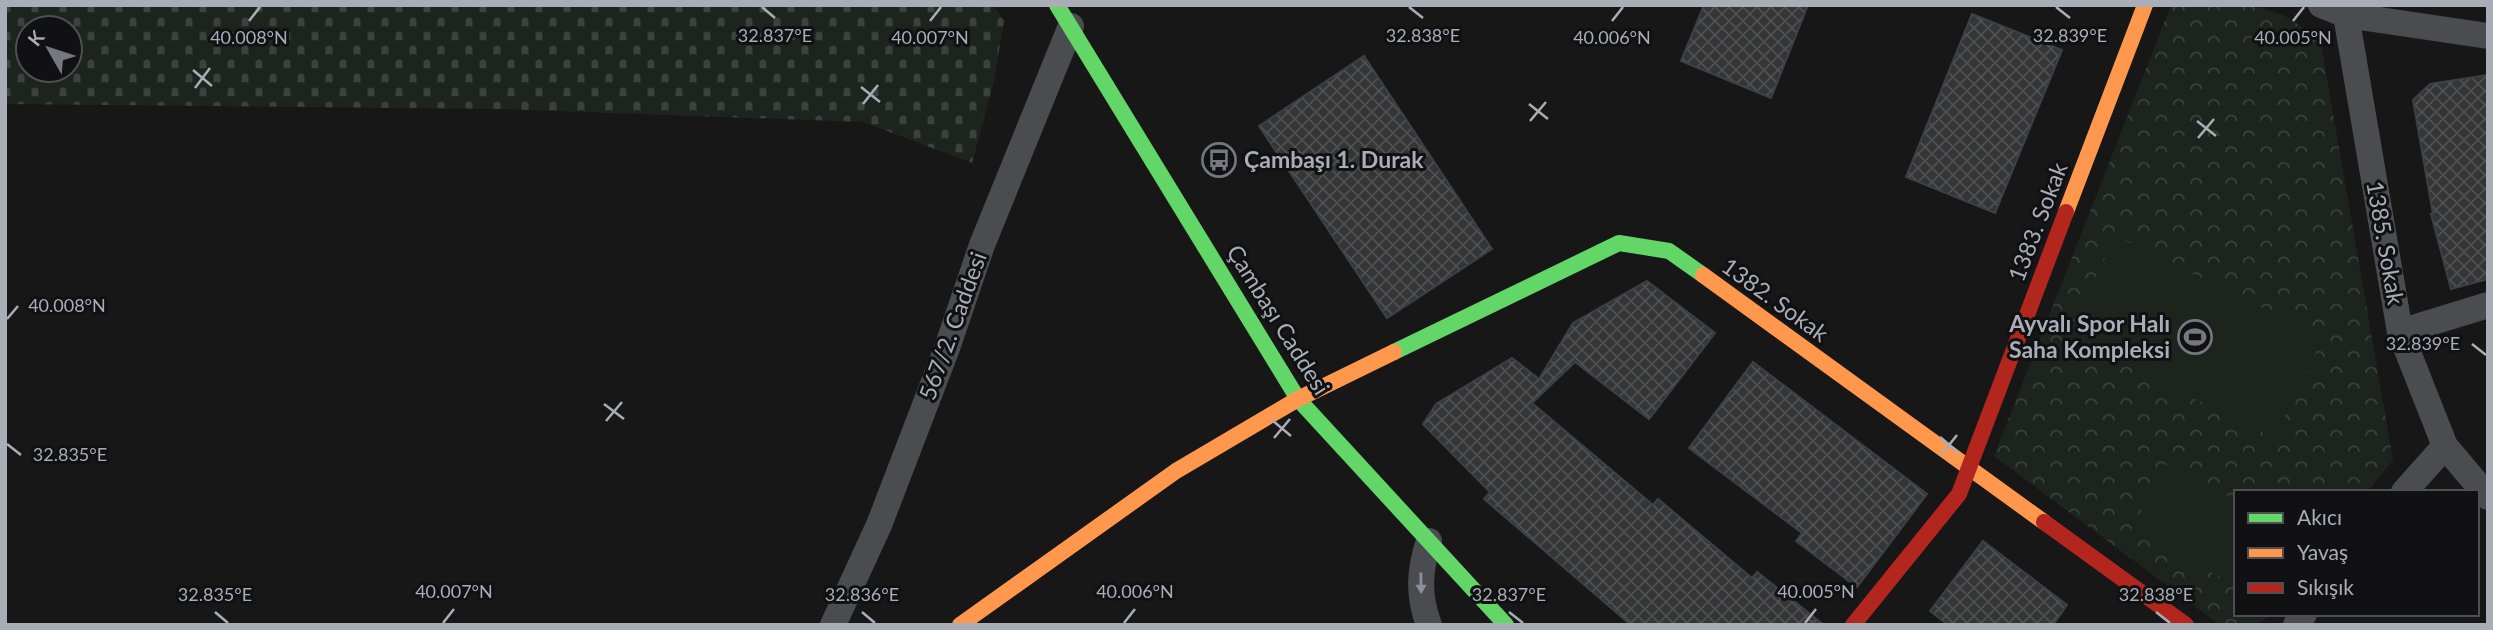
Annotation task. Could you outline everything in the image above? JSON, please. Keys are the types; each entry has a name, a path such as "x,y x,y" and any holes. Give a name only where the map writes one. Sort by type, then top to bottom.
{"street":[{"name":"1383. Sokak","path":"1853,625 1959,494 2145,5"},
{"path":"2321,5 2346,15 2488,36"},
{"name":"1385. Sokak","path":"2346,15 2400,332 2445,446 2488,497"},
{"name":"Çambaşı Caddesi","path":"1064,16 1298,399 1506,625"},
{"name":"567/2. Caddesi","path":"833,625 879,526 947,348 1064,16"},
{"name":"1382. Sokak","path":"960,625 1176,471 1298,399 1619,243 1669,251 2186,625"},
{"path":"2400,332 2488,305"},
{"path":"2405,490 2445,446"},
{"path":"1429,541 1420,572 1420,589 1429,625"}],"green space":[{"path":"5,5 993,5 1004,21 994,81 972,163 863,122 504,109 5,104"},
{"path":"2171,5 2251,5 2283,15 2320,38 2393,460 2369,490 2234,490 2234,616 2268,616 2260,622 2247,625 2220,625 1994,456"},
{"name":"Ayvalı Spor Halı Saha Kompleksi","path":"2116,236 2323,338 2274,438 2067,336"},
{"path":"2164,464 2234,499 2234,584 2130,532"}],"building":[{"path":"1704,5 1808,5 1771,98 1681,61"},
{"path":"1972,14 2062,50 1995,213 1906,177"},
{"path":"1364,56 1492,249 1387,318 1259,126"},
{"path":"2488,75 2488,279 2451,289 2431,214 2413,100 2430,84"},
{"path":"1647,281 1715,333 1649,419 1575,362 1532,403 1653,505 1658,499 1752,578 1757,572 1824,625 1631,625 1484,499 1490,492 1423,424 1436,404 1512,358 1539,379 1573,323"},
{"path":"1753,362 1927,494 1857,587 1796,541 1802,533 1689,448"},
{"path":"1983,541 2067,605 2053,625 1948,625 1930,611"}],"traffic: fast":[{"path":"1057,5 1298,399 1506,625"},
{"path":"1394,352 1619,243 1669,251 1703,275"}],"traffic: slow":[{"path":"2066,212 2145,5"},
{"path":"1703,275 2044,522"},
{"path":"960,625 1176,471 1298,399 1394,352"}],"traffic: jam":[{"path":"1853,625 1959,494 2066,212"},
{"path":"2044,522 2186,625"}],"place":[{"name":"Çambaşı 1. Durak","path":"1219,160"},
{"name":"Ayvalı Spor Halı Saha Kompleksi","path":"2195,337"}]}
